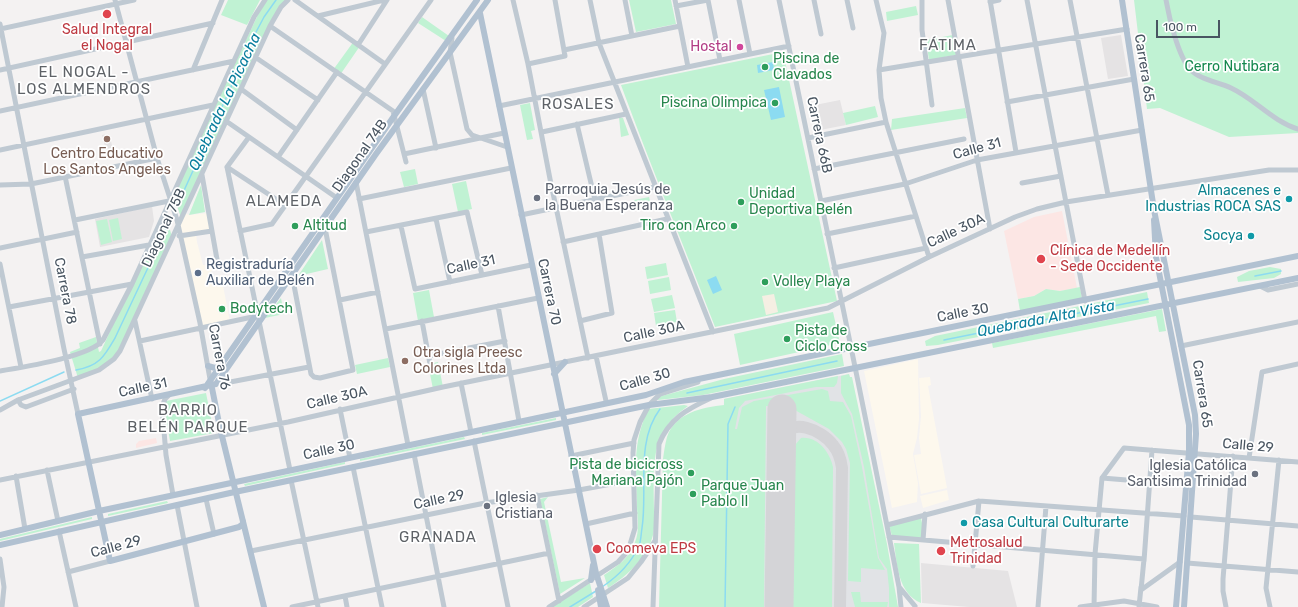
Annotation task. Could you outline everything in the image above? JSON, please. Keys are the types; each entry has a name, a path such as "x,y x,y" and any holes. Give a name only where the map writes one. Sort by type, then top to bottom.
{"main road":[{"name":"Diagonal 74B","path":"205,388 256,317 336,198 476,0"},
{"name":"Diagonal 74B","path":"212,386 223,376 256,317 292,275 397,124 489,0"},
{"name":"Carrera 65","path":"1122,0 1150,188 1195,415 1176,607"},
{"name":"Carrera 70","path":"481,12 531,265 597,576 601,607"},
{"name":"Carrera 65","path":"1154,210 1155,246 1165,304 1187,409 1192,453 1191,517 1184,607"},
{"name":"Calle 30","path":"0,535 99,511 650,394 679,383 720,374 1298,256"},
{"name":"Calle 30","path":"0,545 291,480 564,422 649,405 712,397 1298,278"},
{"path":"554,374 565,362"},
{"path":"208,366 215,368 219,367"},
{"name":"Carrera 76","path":"210,379 233,483 244,521 264,607"},
{"name":"Calle 31","path":"78,414 212,386"},
{"name":"Carrera 78","path":"78,414 110,561"},
{"path":"244,521 239,527 246,531"},
{"name":"Calle 29","path":"110,561 239,527"},
{"path":"590,580 593,559"},
{"name":"Carrera 70","path":"600,591 607,607"}],"street":[{"path":"0,27 115,2 134,0"},
{"path":"193,70 222,0"},
{"name":"Diagonal 75B","path":"100,344 132,284 254,17 265,0"},
{"name":"Diagonal 75B","path":"0,410 18,400 99,370 114,359 135,321 176,223 202,174 270,26 281,7 288,0"},
{"path":"295,0 385,64"},
{"path":"318,16 386,0"},
{"path":"358,45 386,0"},
{"path":"240,231 272,224 431,0"},
{"path":"513,0 528,64 556,208 588,358"},
{"path":"528,64 565,57 555,0"},
{"path":"590,0 599,43 667,219 713,332"},
{"path":"625,0 632,36"},
{"path":"675,0 688,66"},
{"path":"676,6 708,0 720,60"},
{"path":"739,0 750,54"},
{"name":"Carrera 66B","path":"779,0 834,268 852,347 899,587 901,605"},
{"path":"814,0 822,34"},
{"path":"846,0 853,28"},
{"path":"876,0 884,33 879,70 879,87 886,122 929,257"},
{"path":"922,0 922,30 932,105"},
{"path":"948,0 990,228"},
{"path":"999,0 990,1 1016,152"},
{"path":"1027,0 1085,300"},
{"path":"1070,0 1108,195"},
{"path":"1166,0 1173,29 1184,59 1190,69 1208,79 1231,88 1276,120 1298,129"},
{"name":"Carrera 76","path":"115,2 169,204 176,223 201,328 210,379"},
{"path":"0,70 213,24"},
{"path":"270,26 393,111 406,162"},
{"path":"564,50 680,26"},
{"name":"Carrera 78","path":"0,27 78,414"},
{"path":"879,70 1126,29"},
{"path":"453,32 450,52 467,129 469,133 480,138 507,147"},
{"path":"499,106 789,46"},
{"path":"255,57 318,100"},
{"path":"0,111 234,61"},
{"path":"278,157 337,72"},
{"path":"1008,102 1134,79"},
{"path":"241,88 297,130"},
{"path":"423,88 436,148"},
{"path":"0,150 213,105"},
{"path":"542,132 626,114"},
{"path":"226,121 336,198"},
{"path":"808,138 886,122"},
{"path":"577,124 595,200"},
{"name":"Calle 31","path":"821,201 905,184 977,160 1142,130"},
{"path":"404,154 504,133"},
{"path":"249,137 227,167 256,317 271,374 290,470"},
{"path":"814,170 964,139"},
{"path":"0,185 31,184 157,158"},
{"path":"227,167 285,205"},
{"path":"359,198 512,168"},
{"name":"Calle 30A","path":"0,480 280,423 461,383 828,308 929,257 1028,212 1066,202 1150,188 1269,170 1298,170"},
{"path":"354,173 386,328 408,445"},
{"path":"202,174 218,265"},
{"path":"0,371 89,350 100,344 66,176"},
{"path":"1022,183 1061,176"},
{"path":"521,215 655,187"},
{"path":"75,220 169,204"},
{"path":"366,232 467,212 482,275"},
{"path":"828,234 916,216"},
{"path":"436,219 450,282"},
{"path":"563,242 667,219"},
{"name":"Calle 31","path":"401,226 415,289 531,265"},
{"path":"292,275 309,367 314,377 320,378 354,370 325,228"},
{"path":"179,236 212,231"},
{"path":"0,248 77,232"},
{"path":"580,321 611,314 613,310 599,234"},
{"path":"82,257 149,245"},
{"path":"834,268 926,248"},
{"path":"0,264 21,367"},
{"path":"9,307 132,284"},
{"name":"Calle 30","path":"1260,286 1268,290 1298,284"},
{"path":"340,300 378,292"},
{"path":"386,328 538,298"},
{"path":"498,306 519,421"},
{"path":"140,341 256,317"},
{"path":"135,321 152,399"},
{"path":"422,321 430,364"},
{"path":"1181,346 1298,322"},
{"path":"428,356 505,341"},
{"path":"596,356 606,401"},
{"path":"1249,458 1262,372 1298,364"},
{"path":"223,376 225,383 309,367"},
{"path":"549,607 618,562 630,547 635,528 634,444 638,426 649,405 663,392 720,374"},
{"path":"461,383 471,432"},
{"path":"18,400 21,405 26,407 74,389"},
{"path":"169,395 165,399 162,407 165,446 173,495"},
{"path":"653,607 658,452 662,437 670,424 679,415 712,397"},
{"path":"340,409 350,458"},
{"path":"473,442 483,498 508,607"},
{"path":"571,456 634,444"},
{"name":"Calle 29","path":"1102,478 1125,448 1298,462"},
{"path":"1139,605 1149,513 1152,450"},
{"path":"414,454 444,607"},
{"path":"1226,607 1223,588 1224,566 1233,456"},
{"path":"1270,607 1266,591 1279,460"},
{"path":"353,467 382,607"},
{"path":"47,470 58,521"},
{"path":"16,476 26,529"},
{"path":"1094,606 1095,554 1102,478 1151,482"},
{"path":"291,480 318,604"},
{"name":"Calle 29","path":"251,551 485,502 578,490 634,480"},
{"path":"537,495 559,601"},
{"path":"206,499 214,534"},
{"path":"887,525 979,501 1184,516"},
{"path":"973,566 979,501"},
{"path":"177,505 197,607"},
{"path":"1038,607 1046,506"},
{"path":"586,524 635,513"},
{"path":"923,540 925,514"},
{"path":"1191,517 1298,526"},
{"path":"59,532 76,607"},
{"path":"889,537 1144,559"},
{"path":"584,607 600,591 628,578 656,540"},
{"path":"292,607 318,604 378,588 549,553"},
{"path":"0,559 2,607"},
{"name":"Calle 29","path":"68,572 110,561"},
{"path":"1141,590 1180,562"},
{"path":"1187,563 1298,572"},
{"path":"899,587 916,607"},
{"path":"345,596 347,607"},
{"path":"1080,607 1124,601 1139,605 1157,607"},
{"path":"901,605 916,607"}],"shaded area":[{"path":"1121,35 1128,76 1108,79 1101,38"},
{"path":"840,100 846,125 815,131 810,106"},
{"name":"Centro Educativo Los Santos Angeles","path":"109,134 113,149 106,150 102,135"},
{"path":"152,206 154,221 149,237 100,247 95,219"},
{"name":"Clínica de Medellín - Sede Occidente","path":"1062,211 1077,288 1060,291 1046,289 1034,296 1018,299 1004,231 1034,217"},
{"path":"184,213 189,215 209,213 212,231 196,234 197,242 203,265 211,264 212,271 208,273 209,277 221,275 230,322 201,328 177,227"},
{"path":"918,359 919,419 917,438 913,454 918,483 917,502 892,508 864,371"},
{"path":"849,374 884,546 894,607 722,607 724,399"},
{"path":"930,377 931,385 928,386 947,488 921,494 914,455 921,454 919,438 921,416 919,378"},
{"path":"156,438 157,443 136,448 136,444 139,441"},
{"path":"947,490 949,500 923,508 920,496"},
{"path":"921,563 1008,571 1017,607 969,607 922,603"}],"green space":[{"path":"228,0 260,0 247,25 221,15"},
{"path":"265,0 288,0 281,7 181,218 173,193"},
{"path":"629,0 671,0 676,24 636,32"},
{"name":"Cerro Nutibara","path":"1134,0 1298,0 1298,133 1229,137 1160,108 1147,109"},
{"path":"916,6 918,15 887,21 886,12"},
{"path":"422,17 449,36 446,41 418,23"},
{"path":"953,35 956,55 929,60 926,40"},
{"path":"354,41 360,46 340,75 333,70"},
{"name":"Unidad Deportiva Belén","path":"783,52 837,301 715,327 621,85"},
{"path":"530,103 535,130 531,131 533,139 527,140 520,105"},
{"path":"875,106 878,117 846,125 843,113"},
{"path":"965,108 967,118 891,130 892,119"},
{"path":"619,117 623,118 629,135 621,137"},
{"path":"415,169 418,184 404,187 400,172"},
{"path":"466,181 472,209 458,212 452,184"},
{"path":"201,185 205,212 189,215"},
{"path":"649,197 651,205 636,208 634,200"},
{"path":"165,212 172,237 120,351 106,366 78,378 70,352 80,348 79,343 96,337 99,352 101,351"},
{"path":"118,218 122,239 113,241 109,220"},
{"path":"107,219 112,242 101,245 96,221"},
{"path":"322,240 328,269 298,276"},
{"path":"666,263 668,275 647,279 645,267"},
{"path":"1270,267 1281,269 1281,274 1274,278 1238,282 1237,277 1249,271"},
{"path":"669,277 671,290 650,294 648,281"},
{"path":"1080,287 1082,298 1020,311 1018,299 1034,296 1046,289 1060,291"},
{"path":"429,290 434,317 418,321 413,293"},
{"path":"1147,292 1149,303 938,345 926,346 925,341 935,336"},
{"path":"672,295 675,308 654,312 651,299"},
{"path":"281,298 284,314 265,318"},
{"path":"1162,309 1166,331 1159,332 1156,316 993,348 992,343"},
{"path":"675,310 677,322 656,326 654,313"},
{"name":"Pista de Ciclo Cross","path":"833,312 840,343 740,365 734,334"},
{"path":"842,354 844,366 703,395 658,400 658,397 724,379"},
{"path":"388,358 390,367 357,374 355,365"},
{"path":"438,362 443,387 433,389 428,364"},
{"path":"849,374 850,377 852,377 887,544 898,607 889,607 887,569 879,558 864,467 852,414 841,393 841,376"},
{"path":"838,376 837,383 834,387 816,387 745,401 739,408 735,429 737,429 742,407 754,401 822,389 828,391 830,401 843,402 851,416 862,467 878,558 885,570 861,568 861,582 848,581 850,463 846,449 842,442 829,429 793,409 766,406 764,607 659,607 663,459 667,437 676,422 691,413 707,407 724,405 724,399"},
{"path":"206,393 214,433 170,441 164,406 166,401"},
{"path":"684,405 688,406 675,416 666,428 656,452 654,466 654,529 650,543 641,559 635,566 608,588 604,575 618,565 630,553 637,538 637,445 639,434 648,409"},
{"path":"556,418 556,420 482,435 482,433"},
{"path":"464,437 465,439 360,461 360,459"},
{"path":"801,438 813,440 822,446 829,456 833,467 832,607 792,607 793,452 795,445"},
{"path":"345,462 345,464 245,486 244,484"},
{"path":"548,497 544,502 561,582 585,578 560,594 540,499"},
{"path":"167,501 168,503 108,516 108,514"},
{"path":"92,517 92,519 0,541 0,539"},
{"path":"921,518 923,528 922,539 892,536 889,525"},
{"path":"894,543 919,544 921,603 913,598 903,585 898,569"},
{"path":"590,583 593,597 578,607 552,607"},
{"path":"851,592 860,592 861,602 888,602 887,607 855,607"}],"sand":[{"path":"774,294 778,312 766,315 762,296"}],"water":[{"name":"Piscina de Clavados","path":"773,62 774,70 758,73 757,65"},
{"name":"Piscina Olimpica","path":"779,87 785,117 771,120 764,90"},
{"path":"716,276 722,290 713,294 707,280"}],"waterway":[{"name":"Quebrada La Picacha","path":"177,206 255,34 264,17 276,0"},
{"name":"Quebrada La Picacha","path":"76,370 96,363 108,350 168,225"},
{"name":"Quebrada Alta Vista","path":"1255,276 1281,271"},
{"name":"Quebrada Alta Vista","path":"944,340 1148,299"},
{"name":"Quebrada Alta Vista","path":"687,393 837,361"},
{"name":"Quebrada La Picacha","path":"0,401 64,372"},
{"path":"725,607 728,424 735,407"},
{"name":"Quebrada Alta Vista","path":"602,587 623,569 632,558 640,544 647,436 652,422 660,409"},
{"name":"Quebrada Alta Vista","path":"570,607 596,591"}],"taxiway":[{"path":"782,439 786,432 792,428 799,427 814,430 828,439 839,456 842,468 840,607"}],"runway":[{"path":"779,607 782,409"}],"place":[{"name":"Salud Integral el Nogal","path":"107,14"},
{"name":"Hostal","path":"740,47"},
{"name":"Piscina de Clavados","path":"765,67"},
{"name":"Piscina Olimpica","path":"775,103"},
{"name":"Centro Educativo Los Santos Angeles","path":"107,139"},
{"name":"Parroquia Jesús de la Buena Esperanza","path":"537,198"},
{"name":"Almacenes e Industrias ROCA SAS","path":"1289,199"},
{"name":"Unidad Deportiva Belén","path":"741,202"},
{"name":"Altitud","path":"295,226"},
{"name":"Tiro con Arco","path":"734,226"},
{"name":"Socya","path":"1251,236"},
{"name":"Clínica de Medellín - Sede Occidente","path":"1041,259"},
{"name":"Registraduría Auxiliar de Belén","path":"198,273"},
{"name":"Volley Playa","path":"765,282"},
{"name":"Bodytech","path":"222,309"},
{"name":"Pista de Ciclo Cross","path":"787,339"},
{"name":"Otra sigla Preesc Colorines Ltda","path":"405,361"},
{"name":"Pista de bicicross Mariana Pajón","path":"691,473"},
{"name":"Iglesia Católica Santisima Trinidad","path":"1255,474"},
{"name":"Parque Juan Pablo II","path":"693,494"},
{"name":"Iglesia Cristiana","path":"487,506"},
{"name":"Casa Cultural Culturarte","path":"964,523"},
{"name":"Coomeva EPS","path":"597,549"},
{"name":"Metrosalud Trinidad","path":"941,551"}],"district":[{"name":"FÁTIMA","path":"948,46"},
{"name":"EL NOGAL - LOS ALMENDROS","path":"84,82"},
{"name":"ROSALES","path":"578,105"},
{"name":"ALAMEDA","path":"284,202"},
{"name":"BARRIO BELÉN PARQUE","path":"188,420"},
{"name":"GRANADA","path":"438,538"}]}
